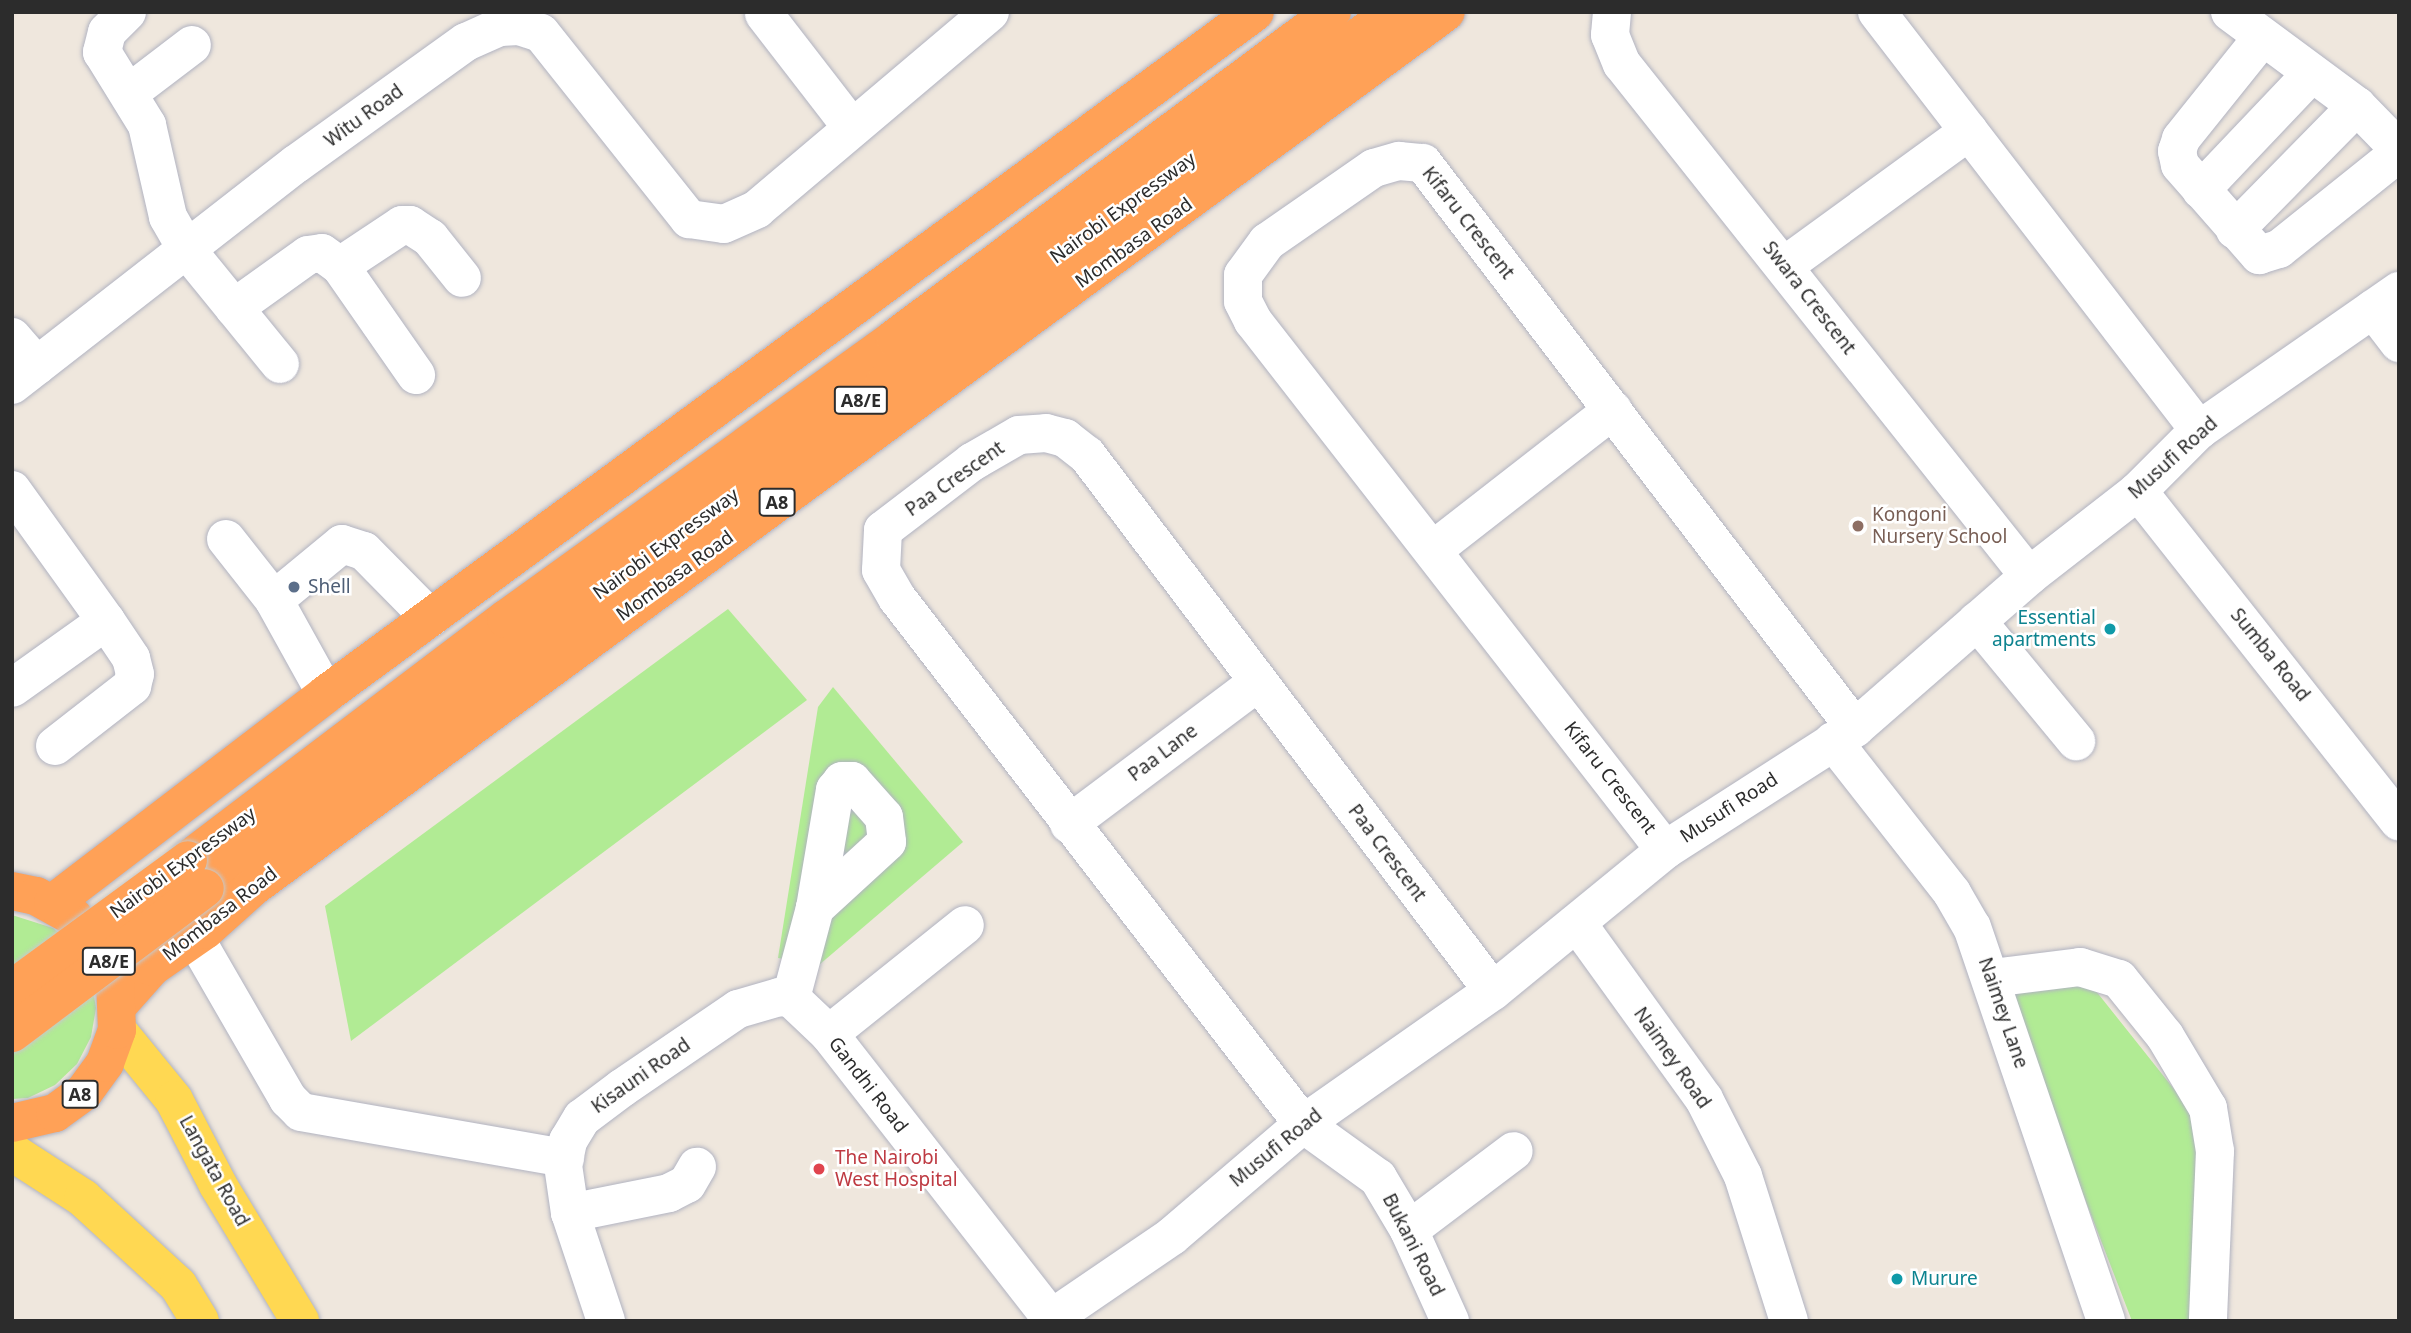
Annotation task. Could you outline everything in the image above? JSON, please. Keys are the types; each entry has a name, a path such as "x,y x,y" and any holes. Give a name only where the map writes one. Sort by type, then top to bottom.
{"highway":[{"path":"53,903 326,694 1255,12"},
{"name":"Nairobi Expressway","path":"12,989 309,771 506,619 895,338 1332,12"},
{"name":"Nairobi Expressway","path":"12,1033 364,767 1393,12"},
{"name":"Mombasa Road","path":"118,1017 152,967 195,938 253,887 1446,12"},
{"path":"12,891 53,903 82,922 101,946 114,974 118,1017"},
{"name":"A8","path":"12,1123 55,1113 84,1092 105,1063 118,1017"}],"main road":[{"name":"Langata Road","path":"118,1017 174,1100 218,1185 300,1321"},
{"path":"12,1152 83,1198 178,1285 200,1321"}],"street":[{"path":"127,12 107,32 102,52 110,71 129,93 147,125 168,217 187,250 280,364"},
{"path":"764,14 852,128 990,12"},
{"name":"Swara Crescent","path":"1612,12 1610,35 1622,64 2029,576"},
{"path":"1877,12 2199,430"},
{"path":"2230,12 2357,106 2399,151 2268,255 2259,255 2235,230 2180,164 2177,151 2181,138 2262,38"},
{"name":"Witu Road","path":"24,376 296,164 466,42 510,20 541,33 689,219 724,224 757,209 852,128"},
{"path":"129,93 192,45"},
{"path":"2201,190 2312,73"},
{"path":"2235,230 2357,106"},
{"path":"1784,267 1969,131"},
{"name":"Kifaru Crescent","path":"1665,850 1253,321 1243,300 1243,275 1267,242 1374,168 1399,162 1423,163 1612,410 1844,735"},
{"path":"340,267 402,225 410,225 430,238 462,278"},
{"path":"234,308 308,255 322,253 340,267 416,374"},
{"path":"2386,300 2399,343"},
{"name":"Musufi Road","path":"1053,1320 1172,1236 1303,1124 1493,990 1665,850 1844,735 2029,576 2138,491 2199,430 2386,300"},
{"path":"12,337 24,376"},
{"path":"1433,550 1612,410"},
{"name":"Paa Crescent","path":"1303,1124 1069,824 897,598 881,570 883,530 972,462 1019,435 1046,433 1065,438 1087,455 1257,683 1493,990"},
{"path":"12,490 131,657 135,674 132,686 55,746"},
{"name":"Sumba Road","path":"2138,491 2399,821"},
{"path":"226,539 274,600 326,694"},
{"path":"274,600 342,544 351,545 364,551 430,618"},
{"path":"12,688 106,621"},
{"path":"1977,621 2076,741"},
{"name":"Paa Lane","path":"1069,824 1257,683"},
{"name":"Naimey Lane","path":"1844,735 1952,893 1972,927 1992,978 2106,1321"},
{"path":"791,998 815,908"},
{"name":"Naimey Road","path":"1577,923 1704,1099 1743,1177 1790,1321"},
{"path":"829,1034 965,925"},
{"path":"195,938 288,1099 301,1111 565,1158"},
{"path":"1992,978 2080,967 2119,979 2165,1036 2208,1108 2215,1151 2208,1321"},
{"name":"Kisauni Road","path":"606,1321 570,1213 565,1158 582,1118 738,1009 763,999 791,998"},
{"name":"Gandhi Road","path":"791,998 829,1034 1053,1320"},
{"name":"Bukani Road","path":"1303,1124 1378,1178 1409,1230 1450,1321"},
{"path":"1409,1230 1514,1151"},
{"path":"570,1213 669,1193 687,1184 697,1167"}],"green space":[{"path":"728,609 807,700 351,1041 325,906"},
{"path":"833,687 963,842 819,965 778,958 818,707"},
{"path":"12,915 53,928 77,949 91,977 96,1008 91,1037 77,1064 55,1085 28,1098 12,1099"},
{"path":"2084,976 2201,1123 2194,1321 2132,1321 2029,1054 1992,978"}],"place":[{"name":"Kongoni Nursery School","path":"1858,526"},
{"name":"Shell","path":"294,587"},
{"name":"Essential apartments","path":"2110,629"},
{"name":"The Nairobi West Hospital","path":"819,1169"},
{"name":"Murure","path":"1897,1279"}]}
